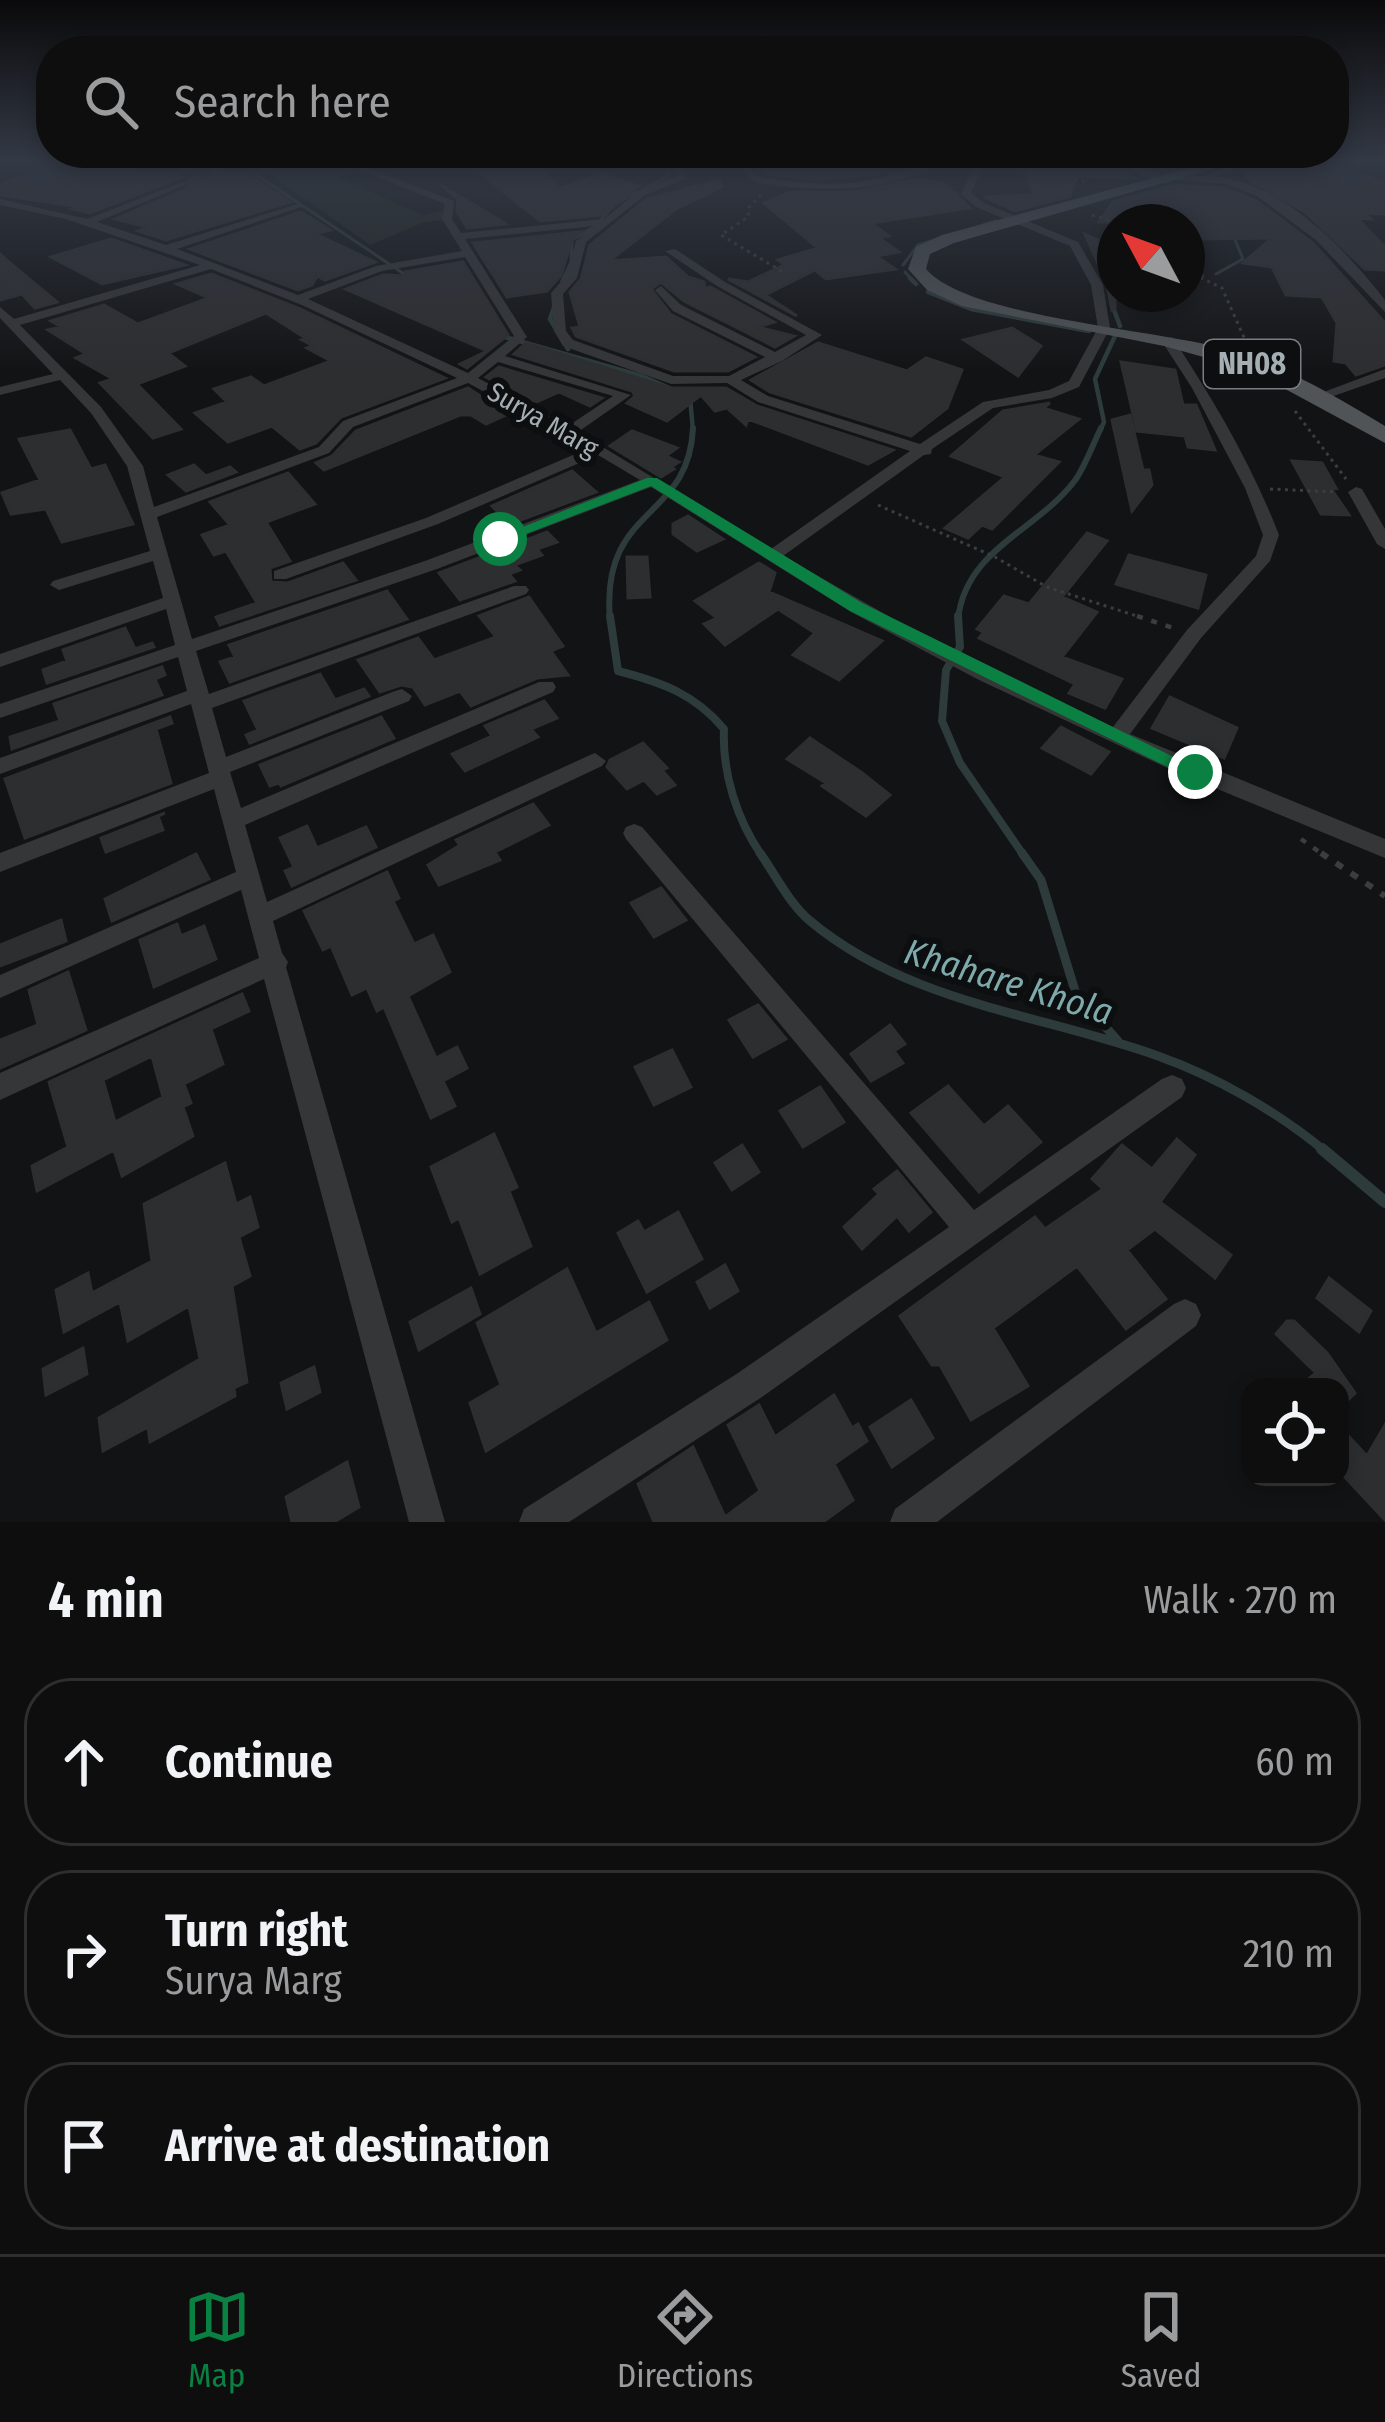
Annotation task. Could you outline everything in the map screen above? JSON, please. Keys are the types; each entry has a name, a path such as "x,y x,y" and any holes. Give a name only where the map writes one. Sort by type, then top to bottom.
{"main road":[{"name":"NH08","path":"979,231 922,251 917,269 931,284 975,303 1167,340 1257,366 1320,395 1385,436"}],"street":[{"name":"Surya Marg","path":"116,231 297,299 470,378 944,653 1117,737 1385,850"},
{"path":"166,249 220,231"},
{"path":"151,514 325,450 348,424 470,378 518,340 455,231"},
{"path":"459,236 509,231"},
{"path":"591,231 581,241 571,278 557,293 560,331 568,343 671,380 707,375 731,380 763,399 926,451"},
{"path":"773,556 994,402 1076,383 1104,328 1097,285 1074,244 1043,231"},
{"path":"1307,231 1343,257 1385,308"},
{"path":"671,251 816,335 731,380"},
{"path":"297,299 380,268 470,253"},
{"path":"7,317 212,265"},
{"path":"661,290 677,308 776,358"},
{"path":"7,317 64,375 135,466 428,1522"},
{"path":"1117,737 1194,634 1264,557 1271,535 1253,488 1167,340"},
{"path":"498,358 624,395 565,434"},
{"path":"1320,395 1385,373"},
{"path":"0,392 64,375"},
{"path":"280,575 432,521 595,451"},
{"path":"0,711 657,484"},
{"path":"1356,493 1385,544"},
{"path":"58,585 160,553"},
{"path":"0,766 520,590"},
{"path":"0,661 172,601"},
{"path":"235,820 546,687"},
{"path":"0,863 402,697"},
{"path":"262,915 595,761"},
{"path":"634,832 971,1229"},
{"path":"0,987 249,876"},
{"path":"0,1087 276,962"},
{"path":"537,1522 750,1385 1172,1088"},
{"path":"908,1522 1185,1315"}],"path":[{"path":"728,231 722,235 783,272"},
{"path":"1205,275 1224,286 1257,366"},
{"path":"1292,382 1288,400 1356,493"},
{"path":"1253,488 1356,493"},
{"path":"862,497 1047,586 1194,634"}],"shaded area":[{"path":"350,231 403,231 370,245"}],"building":[{"path":"138,231 195,231 166,240"},
{"path":"244,231 326,231 316,234 375,262 325,280 317,276 312,285 298,290 190,249"},
{"path":"607,231 648,231 609,261 666,257 688,277 704,282 705,289 710,287 774,322 758,327 794,336 775,347 684,301 661,282 651,289 670,314 755,357 728,371 674,371 576,336 572,328 580,327 570,292 581,279 590,245"},
{"path":"798,231 882,231 889,236 879,238 899,252 876,256 895,269 826,279 815,270 765,295 797,316 728,279 748,282 784,265 778,260 818,248"},
{"path":"1205,231 1297,231 1313,243 1385,323 1385,365 1356,375 1346,363 1334,361 1337,323 1322,297 1286,295 1272,267 1243,263 1272,238 1205,239"},
{"path":"1325,231 1370,231 1385,247 1385,270 1365,269"},
{"path":"580,232 572,240 561,275 547,291 507,297 473,243"},
{"path":"1085,234 1097,240 1097,261"},
{"path":"111,239 185,265 102,284 51,257"},
{"path":"0,254 57,302 35,308 22,294 0,300"},
{"path":"463,262 508,335 467,368 460,364 487,351 346,289 383,275 406,276 405,272"},
{"path":"211,274 300,309 445,378 341,417 316,443 300,449 272,426 228,442 195,413 227,402 214,389 251,377 264,386 331,361 307,348 313,346 302,340 307,339 266,313 168,353 185,366 137,384 181,429 153,438 100,383 113,379 76,358 86,354 48,330 61,327 51,321 104,305 138,324 209,298 177,284"},
{"path":"1012,328 1041,346 1018,376 964,340"},
{"path":"526,343 670,388 726,388 757,406 893,450 868,464 748,419 746,425 727,408 715,411 701,395 667,421 627,403 635,396 632,391 514,354"},
{"path":"818,343 907,371 926,358 962,370 947,408 911,436 770,392 751,380"},
{"path":"1121,362 1175,370 1183,405 1196,405 1215,450 1188,447 1185,436 1137,431"},
{"path":"499,367 602,398 590,406 559,392 534,403 486,377"},
{"path":"468,388 508,414 486,424 460,415 324,470 316,463 332,456 356,431"},
{"path":"1050,403 1043,408 1079,419 1034,455 1059,462 992,529 982,525 968,538 945,528 1005,477 951,456 1003,411"},
{"path":"1130,415 1143,470 1149,470 1152,485 1132,511 1112,420"},
{"path":"70,430 91,469 105,465 133,524 62,542 46,509 11,514 2,493 40,480 19,439"},
{"path":"632,431 677,448 666,456 679,462 671,467 674,469 661,477 610,446"},
{"path":"1292,461 1322,463 1336,488 1330,487 1349,515 1321,514"},
{"path":"194,465 206,476 230,467 236,472 186,491 168,475"},
{"path":"572,471 596,492 510,524 492,506"},
{"path":"288,473 315,504 266,522 290,561 270,568 271,582 288,583 343,563 356,580 220,625 216,617 257,603 226,551 214,555 202,535 230,525 210,502"},
{"path":"688,516 723,539 697,551 673,534 673,524"},
{"path":"547,532 557,542 537,549 542,555 514,565 520,570 509,574 515,581 460,600 439,573"},
{"path":"1087,533 1107,541 1062,597 1097,612 1062,657 1122,679 1105,708 1069,693 1075,684 979,638 984,632 977,629 1004,596 1029,604"},
{"path":"1129,555 1206,575 1198,608 1116,584"},
{"path":"627,557 647,557 650,597 628,598"},
{"path":"759,563 775,573 769,592 882,641 839,680 793,655 815,633 778,609 725,645 704,624 717,618 695,601"},
{"path":"387,591 407,619 230,682 220,662 235,657 229,645"},
{"path":"529,597 563,646 551,651 568,675 537,678 471,706 460,691 425,705 413,687 401,685 380,692 358,660 418,638 434,660 496,637 479,616"},
{"path":"125,628 135,649 152,643 154,647 47,683 43,670 67,661 63,650"},
{"path":"162,667 165,675 155,679 162,695 12,749 10,737 60,721 54,704"},
{"path":"320,674 335,700 364,689 369,696 250,743 246,735 258,730 244,701"},
{"path":"1170,697 1237,728 1224,758 1152,728"},
{"path":"544,701 557,718 531,729 538,737 465,771 452,754 492,736 485,726"},
{"path":"170,717 172,723 156,729 171,783 25,838 5,779"},
{"path":"381,717 394,738 281,786 270,786 260,765"},
{"path":"1061,727 1109,752 1091,774 1042,748"},
{"path":"810,738 890,795 866,816 822,786 826,783 787,759"},
{"path":"643,743 667,768 662,770 675,785 657,794 644,780 627,789 607,767 610,760"},
{"path":"533,804 549,825 495,852 500,860 439,885 428,865 460,845 456,840"},
{"path":"165,813 158,816 163,830 106,852 101,838"},
{"path":"307,826 317,848 366,827 376,847 292,886 285,871 294,867 280,838"},
{"path":"196,854 209,879 112,921 105,899"},
{"path":"387,872 399,898 393,901 414,944 433,935 450,972 408,996 436,1058 457,1047 467,1068 443,1081 455,1106 431,1118 384,1007 377,1011 367,988 352,995 331,946 323,950 304,911"},
{"path":"661,888 686,920 654,937 631,903"},
{"path":"61,920 66,941 0,966 0,945"},
{"path":"177,924 181,936 204,926 216,959 154,987 140,940"},
{"path":"68,972 86,1030 0,1068 0,1040 38,1025 29,990"},
{"path":"242,994 249,1011 211,1029 223,1064 184,1084 191,1103 183,1107 193,1136 122,1176 114,1150 37,1191 32,1166 68,1147 49,1082","holes":["152,1056 163,1097 115,1122 103,1080"]},
{"path":"758,1005 786,1039 753,1057 729,1020"},
{"path":"890,1025 905,1044 894,1051 903,1063 871,1081 851,1054"},
{"path":"672,1050 691,1087 654,1105 635,1067"},
{"path":"948,1086 984,1126 1008,1106 1041,1142 979,1192 911,1113"},
{"path":"820,1087 844,1122 803,1147 780,1111"},
{"path":"494,1134 517,1187 509,1191 531,1246 480,1274 459,1218 452,1222 431,1167"},
{"path":"1177,1139 1195,1155 1160,1202 1231,1255 1215,1278 1155,1229 1127,1250 1166,1299 1126,1329 1077,1266 993,1328 1028,1386 971,1420 940,1365 932,1365 900,1316 1035,1217 1045,1229 1103,1189 1092,1179 1122,1145 1152,1169"},
{"path":"742,1145 759,1172 732,1190 715,1163"},
{"path":"225,1163 236,1204 250,1197 258,1227 239,1237 250,1276 232,1286 247,1382 234,1388 235,1396 150,1442 148,1427 103,1451 99,1418 200,1359 189,1306 128,1341 120,1302 64,1332 56,1290 88,1273 92,1293 152,1261 144,1204"},
{"path":"897,1171 931,1212 909,1231 897,1216 862,1249 844,1227 879,1194 874,1189"},
{"path":"678,1212 702,1259 647,1292 618,1233 638,1221 644,1232"},
{"path":"725,1265 738,1291 710,1308 697,1282"},
{"path":"567,1269 596,1333 649,1302 667,1340 486,1451 470,1403 501,1385 477,1323"},
{"path":"1329,1278 1371,1311 1359,1332 1317,1298"},
{"path":"471,1288 480,1314 419,1350 410,1322"},
{"path":"1287,1321 1294,1321 1344,1378 1310,1378 1316,1373 1276,1334"},
{"path":"83,1348 87,1374 46,1395 43,1369"},
{"path":"314,1367 320,1392 287,1409 281,1383"},
{"path":"834,1395 852,1428 858,1424 867,1441 834,1464 853,1500 823,1522 654,1522 638,1484 693,1447 725,1517 760,1491 728,1425 759,1405 775,1437"},
{"path":"911,1400 933,1438 892,1467 870,1427"},
{"path":"1385,1425 1385,1520 1349,1482 1349,1437 1367,1456"},
{"path":"347,1462 359,1507 334,1522 292,1522 286,1497"}],"waterway":[{"name":"Khahare Khola","path":"340,231 410,278"},
{"path":"562,281 571,262 572,240 587,231"},
{"path":"903,265 918,245 963,231"},
{"path":"1216,274 1243,259 1233,235"},
{"path":"905,272 913,281"},
{"path":"564,278 550,319 568,349"},
{"path":"910,278 913,281"},
{"path":"913,281 916,284"},
{"path":"928,292 971,309 1089,331"},
{"path":"1115,312 1120,326"},
{"name":"Khahare Khola","path":"498,335 642,376 690,397 693,429"},
{"path":"1100,431 1104,422 1095,379 1115,336"},
{"path":"958,618 974,574 1076,479 1101,428"},
{"name":"Khahare Khola","path":"610,616 618,554 677,481 688,459 693,429"},
{"name":"Khahare Khola","path":"610,616 618,671 676,691 724,729 733,796 762,856"},
{"path":"958,618 960,647 946,670 942,721 960,763 1024,856"},
{"name":"Khahare Khola","path":"760,853 809,920 888,970 976,1003 1113,1042 1202,1074 1288,1123 1326,1152"},
{"path":"1022,853 1041,880 1076,994 1118,1041"},
{"name":"Khahare Khola","path":"1322,1149 1385,1202"}],"route":[{"path":"500,539 652,481 856,607 1195,772"}]}
